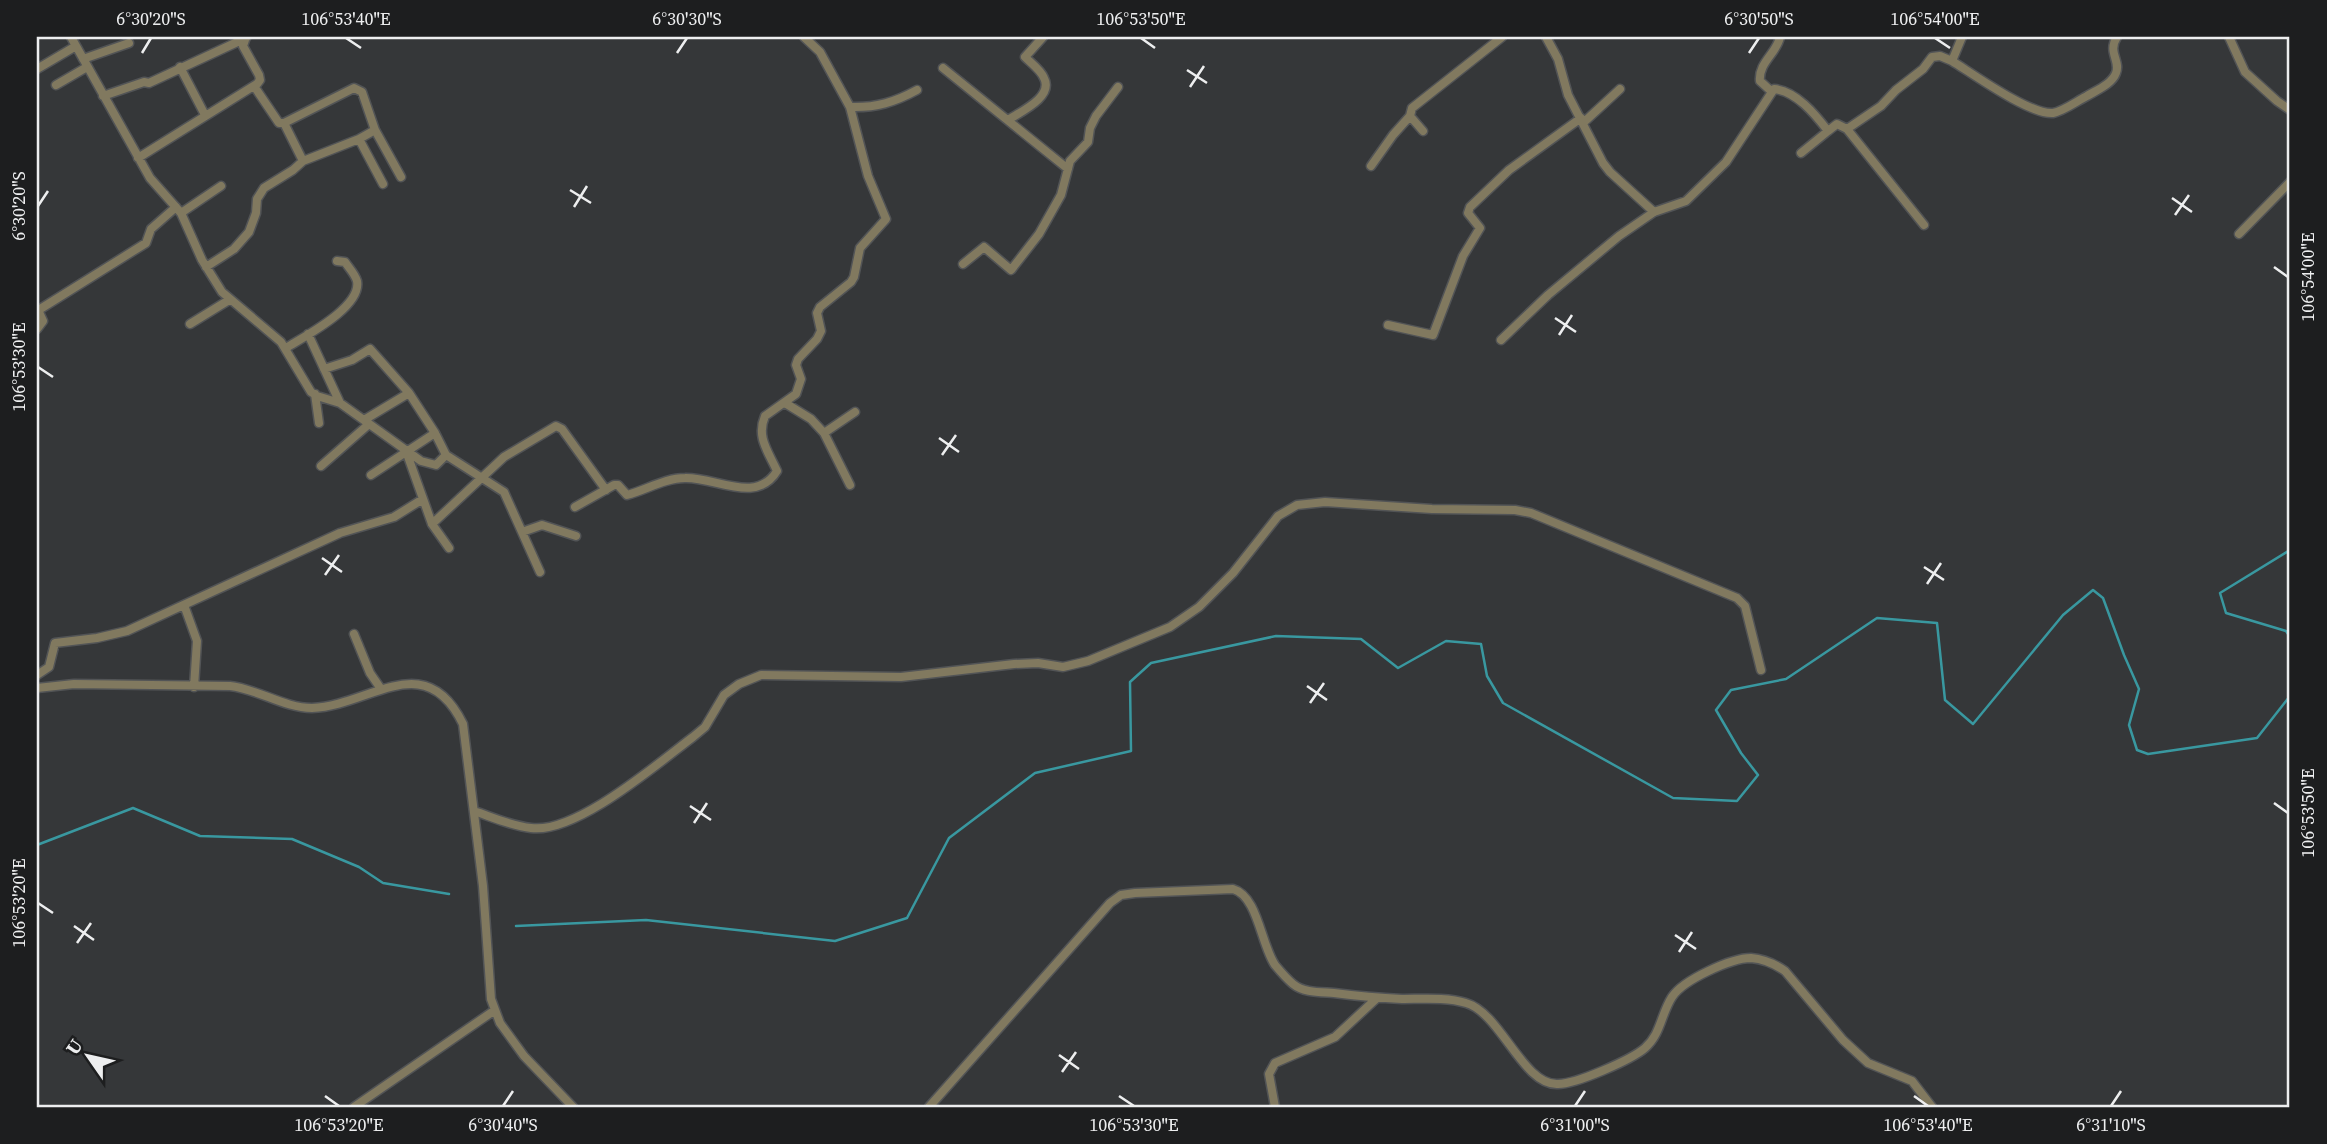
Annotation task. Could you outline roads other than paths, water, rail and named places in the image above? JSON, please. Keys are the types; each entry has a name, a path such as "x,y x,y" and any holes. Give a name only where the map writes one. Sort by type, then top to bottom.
{"street":[{"path":"575,507 617,484 624,494 685,478 752,489 771,482 777,471 761,434 765,416 796,394 801,379 796,365 798,359 820,335 817,313 820,307 851,282 860,248 886,219 868,176 850,107 820,52 804,37"},
{"path":"1008,120 1036,102 1044,91 1046,81 1043,75 1025,57 1044,37"},
{"path":"1371,166 1410,116 1412,108 1502,37"},
{"path":"1546,37 1554,51 1563,83 1610,172 1654,212"},
{"path":"1771,91 1760,81 1759,74 1780,37"},
{"path":"1952,61 1962,37"},
{"path":"1847,130 1881,106 1923,69 1932,57 1940,56 2011,98 2032,108 2055,113 2104,87 2116,75 2118,69 2112,50 2117,37"},
{"path":"2229,37 2245,72 2290,110"},
{"path":"103,96 144,82 149,83 246,38"},
{"path":"138,158 260,80 243,46 246,38"},
{"path":"37,69 73,39 138,158 150,178 178,210 206,267 229,300 286,348 300,378 314,394 340,403 428,464 436,465 446,455"},
{"path":"56,85 85,63 128,43"},
{"path":"180,67 205,115"},
{"path":"943,68 1068,169"},
{"path":"254,86 279,123 284,123 354,88 362,92 375,130 401,177"},
{"path":"963,264 984,247 1012,270 1039,234 1061,195 1070,161 1088,142 1090,128 1096,116 1118,87"},
{"path":"1388,325 1433,335 1463,256 1480,228 1468,213 1470,207 1509,170 1582,121 1620,89"},
{"path":"1501,340 1548,295 1619,236 1654,212 1686,201 1727,162 1774,89 1779,89 1806,105 1828,131"},
{"path":"850,107 880,106 898,101 917,90"},
{"path":"1410,116 1423,131"},
{"path":"284,123 303,161"},
{"path":"1801,153 1838,124 1847,130 1924,225"},
{"path":"206,267 234,249 249,232 256,214 257,199 264,188 303,161 375,130"},
{"path":"359,139 383,184"},
{"path":"372,163 389,155"},
{"path":"2239,234 2290,182"},
{"path":"37,329 43,321 37,311 146,243 151,229 220,186"},
{"path":"286,348 332,318 351,301 358,284 345,262 337,261"},
{"path":"190,324 229,300"},
{"path":"308,334 340,403"},
{"path":"324,369 352,360 370,349 409,393 446,455 504,492 540,572"},
{"path":"321,466 367,422 409,393"},
{"path":"314,394 319,423"},
{"path":"785,403 810,419 824,433 850,485"},
{"path":"824,433 855,412"},
{"path":"432,524 504,457 558,426 606,489"},
{"path":"371,475 435,433"},
{"path":"407,451 432,524 449,548"},
{"path":"37,676 49,667 55,643 116,635 340,533 394,517 423,499"},
{"path":"474,811 533,828 562,823 588,812 705,727 724,695 739,684 761,676 901,677 1014,664 1038,663 1063,667 1088,661 1170,627 1199,607 1233,573 1278,516 1297,505 1325,502 1432,509 1515,510 1531,513 1737,598 1745,606 1761,670"},
{"path":"522,532 542,525 576,536"},
{"path":"184,605 197,641 194,687"},
{"path":"354,635 370,673 381,689"},
{"path":"37,688 74,684 242,687 288,704 311,708 402,685 439,691 452,704 463,724 483,886 491,999 500,1023 524,1056 573,1107"},
{"path":"929,1107 1110,903 1121,895 1233,888 1238,890 1251,906 1275,964 1293,984 1304,990 1377,998 1465,1002 1475,1007 1544,1082 1556,1085 1581,1080 1644,1049 1657,1035 1668,1005 1680,988 1723,965 1752,958 1774,964 1785,971 1843,1040 1868,1063 1912,1081 1932,1107"},
{"path":"1275,1107 1269,1074 1275,1063 1335,1037 1377,998"},
{"path":"354,1107 495,1010"}],"waterway":[{"path":"2290,550 2220,593 2226,613 2286,631 2290,637"},
{"path":"516,926 646,920 835,941 907,918 949,838 1035,773 1131,751 1130,682 1151,663 1276,636 1361,639 1398,668 1446,641 1481,644 1487,676 1503,703 1673,798 1737,801 1758,775 1741,753 1716,710 1731,690 1786,679 1877,618 1937,623 1945,700 1973,724 2063,615 2093,590 2103,598 2139,689 2129,725 2137,750 2148,754 2257,738 2290,696"},
{"path":"37,845 133,808 200,836 292,839 359,867 383,883 449,894"}]}
